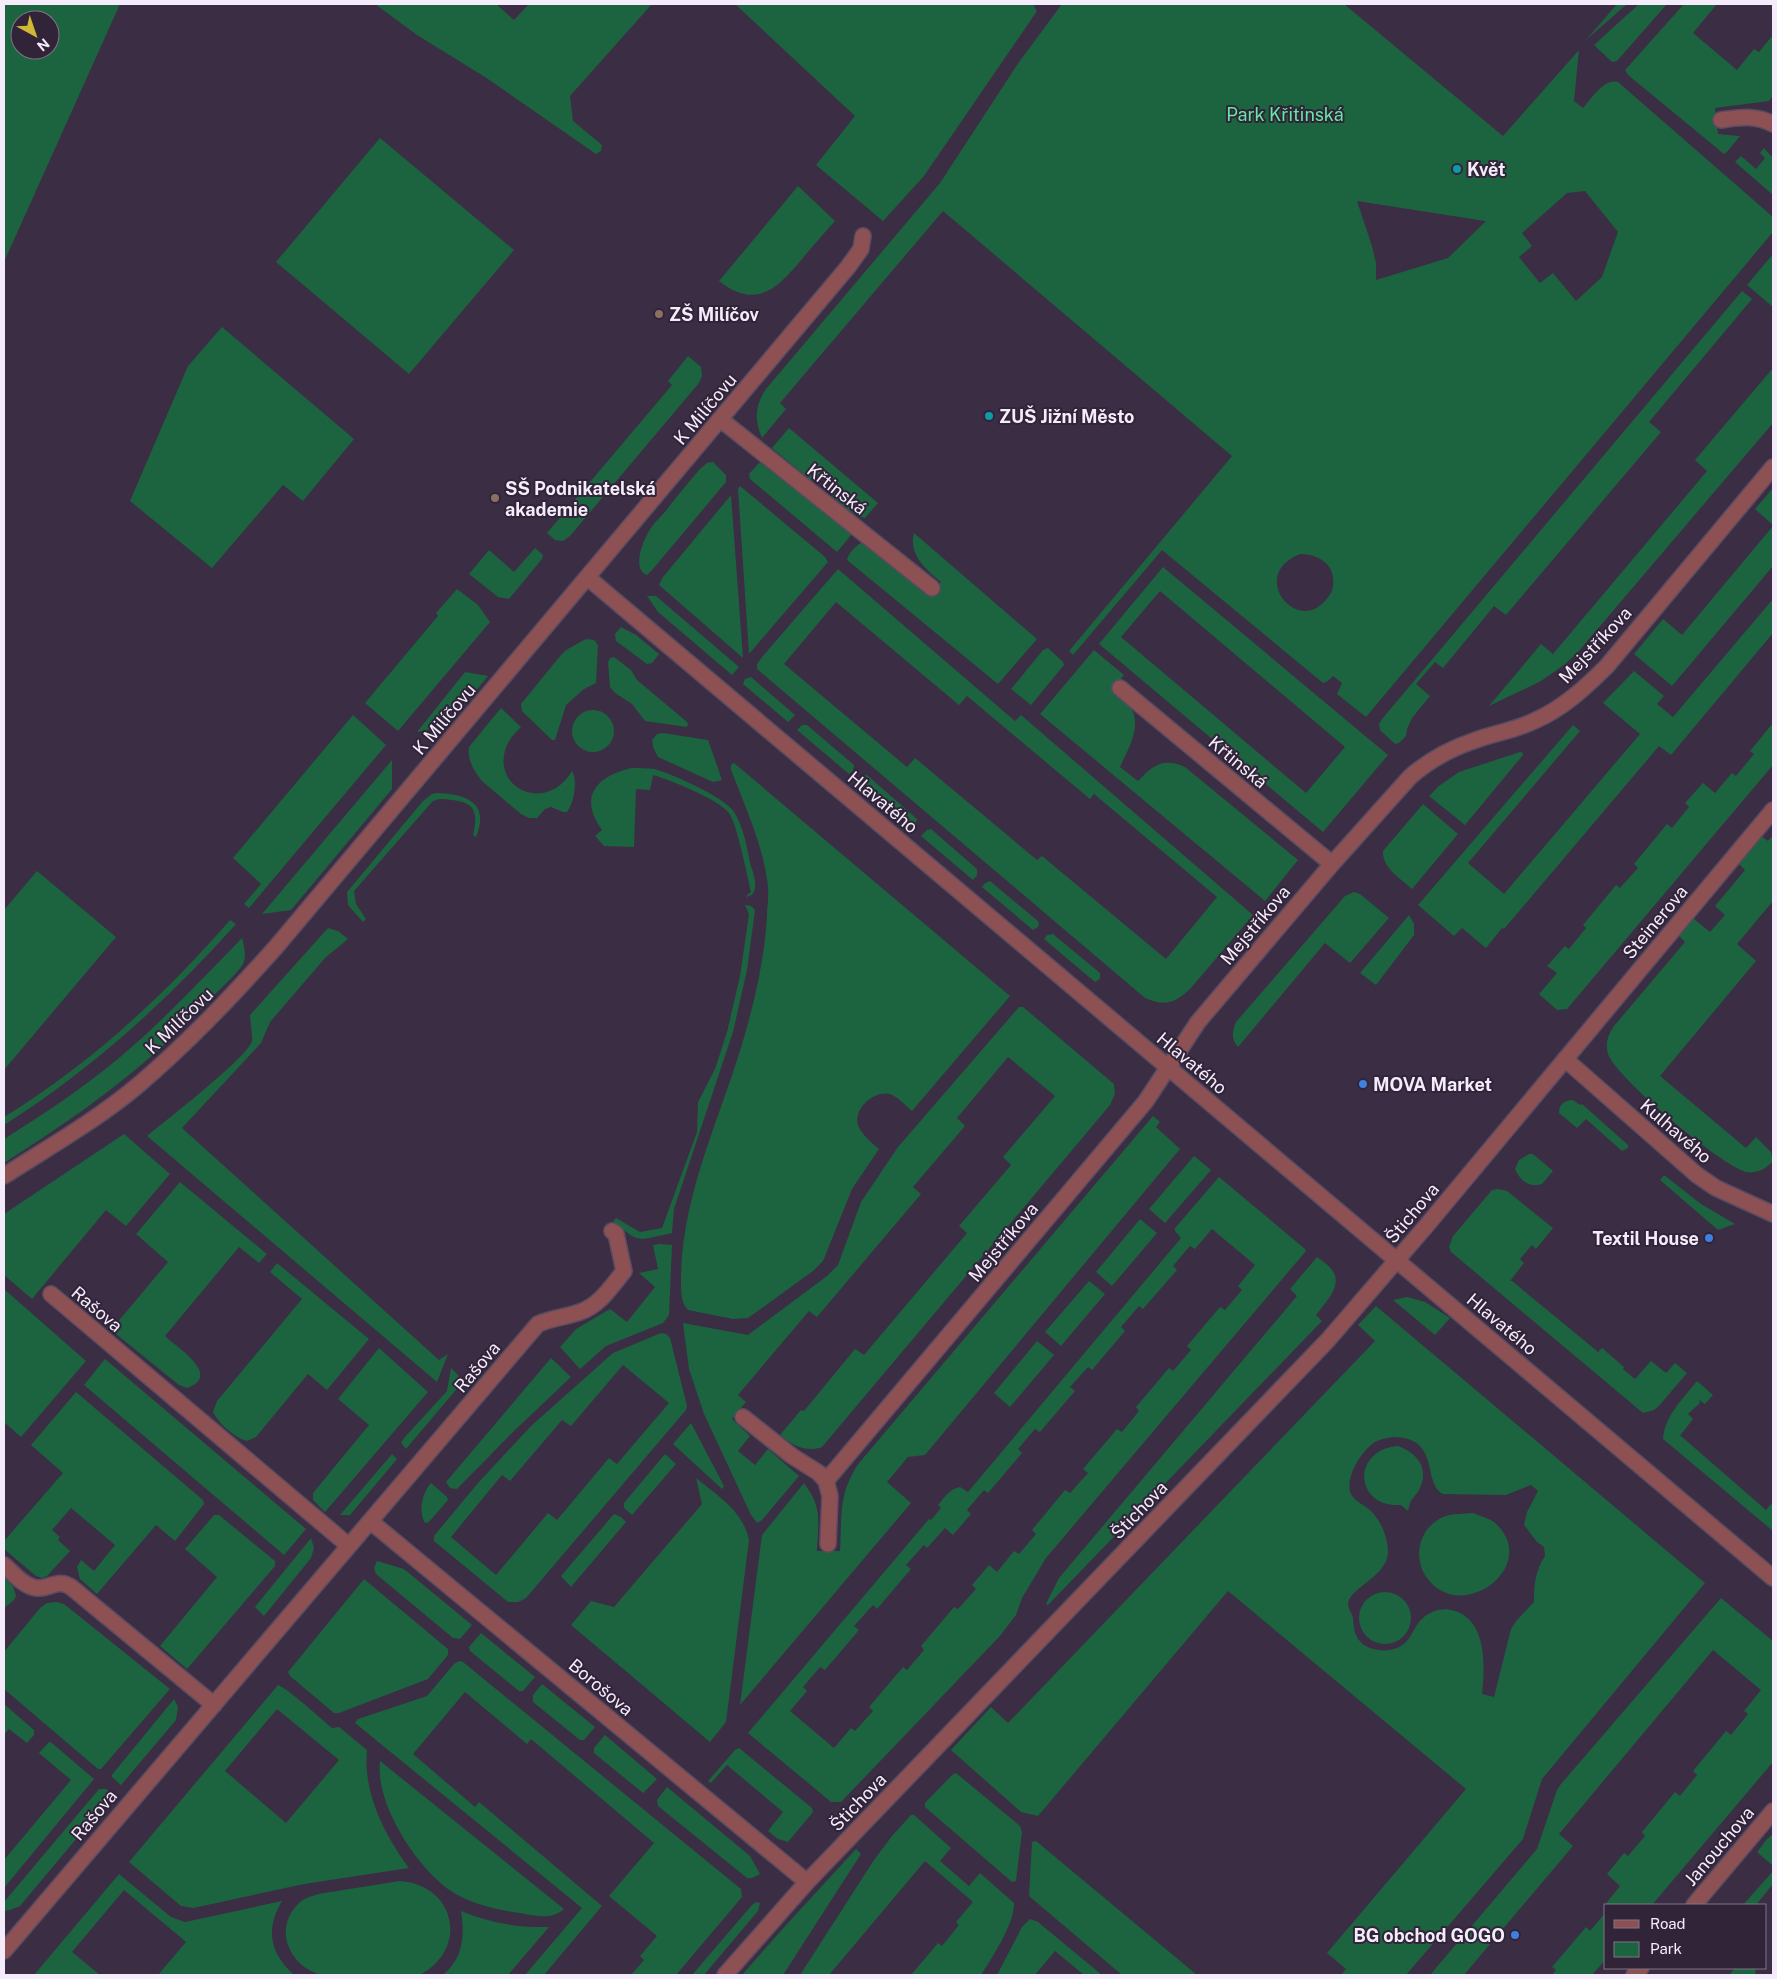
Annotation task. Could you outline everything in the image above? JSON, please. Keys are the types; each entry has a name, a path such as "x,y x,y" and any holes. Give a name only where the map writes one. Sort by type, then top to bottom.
{"street":[{"path":"1722,120 1751,117 1773,124"},
{"name":"K Milíčovu","path":"4,1176 84,1125 135,1087 185,1043 231,997 276,947 848,267 861,249 863,236"},
{"name":"Křtinská","path":"720,419 932,588"},
{"name":"Mejstříkova","path":"826,1481 1146,1101 1167,1066 1198,1022 1332,864 1420,768 1450,750 1534,721 1559,708 1585,687 1606,666 1773,466"},
{"name":"Hlavatého","path":"587,577 1773,1578"},
{"name":"Křtinská","path":"1120,688 1332,864"},
{"name":"Steinerova","path":"1565,1059 1773,810"},
{"name":"Kulhavého","path":"1565,1059 1697,1175 1716,1188 1773,1214"},
{"name":"Štichova","path":"726,1975 807,1882 1321,1347 1397,1260 1565,1059"},
{"name":"Rašova","path":"4,1951 538,1324 578,1313 600,1301 624,1271 616,1234 612,1231"},
{"name":"Rašova","path":"51,1294 349,1546"},
{"path":"743,1417 792,1456 819,1473 826,1481 830,1496 828,1544"},
{"name":"Borošova","path":"370,1521 807,1882"},
{"path":"4,1565 29,1586 35,1588 42,1588 61,1582 71,1586 214,1705"},
{"name":"Janouchova","path":"1695,1904 1773,1811"}],"green space":[{"path":"4,4 120,4 4,262"},
{"path":"375,4 496,4 514,20 529,4 652,4 570,96 573,121 602,145 601,151 596,154 485,77 417,35"},
{"path":"735,4 1033,4 1037,11 924,176 883,221 816,165 855,116"},
{"name":"Park Křitinská","path":"1062,4 1344,4 1503,136 1579,50 1574,101 1583,108 1603,86 1608,83 1618,82 1773,217 1773,232 1366,717 1337,694 1342,683 1333,676 1323,683 1162,550 1073,655 1069,651 1232,456 943,211 780,403 786,409 762,438 757,419 758,407 766,389 940,183 1019,62","holes":["1585,191 1618,232 1602,277 1576,301 1553,273 1540,283 1519,257 1532,246 1522,233 1567,193","1357,201 1485,221 1486,221 1448,258 1376,280 1376,263 1372,246","1300,554 1314,556 1325,562 1332,572 1333,586 1330,595 1323,603 1312,610 1300,610 1290,606 1282,597 1277,586 1278,574 1285,563"]},
{"path":"1617,4 1627,4 1586,40"},
{"path":"1639,4 1667,4 1617,61 1612,62 1594,45"},
{"path":"1684,4 1717,4 1693,33 1737,70 1754,49 1759,52 1773,35 1773,96 1769,101 1715,108 1718,134 1740,136 1724,154 1628,75 1625,70"},
{"path":"380,138 514,250 409,374 276,262"},
{"path":"1764,148 1773,158 1773,195 1735,162 1741,156 1756,169 1765,158 1760,153"},
{"path":"798,186 835,221 793,270 775,287 755,295 744,294 732,290 719,281"},
{"path":"1773,254 1773,307 1747,285"},
{"path":"1742,291 1752,299 1649,422 1661,432 1506,615 1494,606 1443,668 1435,662 1416,684 1430,696 1412,718 1406,736 1399,743 1395,744 1380,730 1379,724 1382,719"},
{"path":"222,327 354,439 303,501 283,485 212,568 130,501 188,366"},
{"path":"688,356 701,367 702,376 699,383 570,536 563,541 555,540 547,533 672,385 668,381"},
{"path":"1773,368 1773,423 1578,652 1564,665 1541,681 1489,706 1541,644 1553,654 1707,471 1695,460"},
{"path":"789,428 878,503 865,518 851,512 832,496 837,490 819,474 812,481 772,448"},
{"path":"713,462 726,475 726,482 653,569 647,575 642,572 639,562 641,549 650,530 700,469 707,463"},
{"path":"759,463 852,534 837,552 750,479 749,474"},
{"path":"740,486 825,557 828,562 749,654 738,489"},
{"path":"1773,488 1773,525 1755,509"},
{"path":"731,495 743,658 659,585 663,577"},
{"path":"1773,526 1773,566 1672,686 1634,654 1663,619 1682,635"},
{"path":"914,533 1037,639 998,684 847,560 853,549 864,542 930,595 941,582 924,567 916,555 913,541"},
{"path":"535,548 543,555 542,559 509,599 498,597 469,574 489,550 514,572"},
{"path":"1163,567 1388,755 1323,832 1099,644","holes":["1160,591 1345,747 1306,793 1121,637"]},
{"path":"838,569 1015,721 1021,715 1253,915 1191,988 1180,997 1164,1003 1145,998 757,669 757,664","holes":["836,602 959,705 967,696 1090,799 1094,794 1217,897 1166,959 1042,856 1037,860 915,758 907,767 784,664"]},
{"path":"457,589 478,605 490,622 398,731 365,703 438,616 436,613"},
{"path":"647,596 656,596 739,667 732,675 658,612"},
{"path":"1773,599 1773,633 1671,755 1659,746 1486,948 1462,928 1454,936 1418,905 1573,725 1580,731 1468,863 1504,894 1640,734 1603,703 1634,671 1664,696 1657,704 1673,717"},
{"path":"621,627 636,635 659,654 652,663 647,664 616,641 615,634"},
{"path":"586,639 594,640 598,645 596,683 584,689 566,705 555,740 552,740 522,711 521,704 566,650"},
{"path":"1048,648 1064,665 1031,705 1011,689 1043,650"},
{"path":"1094,650 1124,675 1112,690 1126,701 1134,714 1135,729 1133,737 1120,767 1138,781 1153,767 1164,763 1185,767 1298,860 1265,901 1040,714"},
{"path":"614,657 631,670 637,680 687,722 687,727 645,721 632,704 615,693 610,687 608,662 610,658"},
{"path":"465,672 488,676 475,692 468,686 447,711 454,717 450,721 437,728 417,732"},
{"path":"751,677 795,715 788,722 743,684 745,679"},
{"path":"501,708 521,727 507,745 504,760 506,773 513,784 523,791 535,793 548,792 561,784 572,771 575,780 574,792 572,803 567,812 551,807 545,809 537,818 529,818 521,814 482,781 476,773 470,761 469,747"},
{"path":"597,710 605,713 611,719 614,731 611,743 605,749 589,752 581,749 575,743 572,727 575,719 581,713"},
{"path":"353,715 386,745 249,908 244,904 261,884 233,858"},
{"path":"1773,723 1773,765 1567,1009 1557,1010 1539,994 1557,973 1547,966 1565,946 1569,949 1586,928 1583,925 1616,885 1620,888 1638,868 1634,864 1667,824 1672,828 1689,807 1685,803 1703,783 1715,793 1732,773 1736,776 1754,754 1750,751"},
{"path":"802,725 807,725 854,765 853,771 849,774 797,730"},
{"path":"663,733 708,740 722,780 713,782 658,757 652,740 657,734"},
{"path":"1520,752 1523,755 1465,825 1429,796 1439,786 1459,772"},
{"path":"392,760 392,789 291,910 262,914"},
{"path":"734,763 1010,996 912,1111 899,1099 890,1094 878,1095 866,1102 859,1113 858,1125 870,1141 879,1149 852,1189 823,1261 813,1271 748,1318 733,1319 688,1310 682,1299 681,1282 683,1246 688,1215 705,1154 736,1064 749,1019 759,975 766,930 768,888 766,873 754,828 731,770 731,765"},
{"path":"632,768 654,769 673,775 710,793 729,806 740,823 744,836 755,879 755,888 752,895 745,897 751,892 738,838 729,813 705,796 661,777 653,775 650,790 636,789 634,847 604,846 595,836 602,830 595,818 591,798 600,782 609,776"},
{"path":"867,775 917,819 915,825 911,827 858,781"},
{"path":"437,793 466,798 478,808 480,825 476,837 473,835 475,815 470,806 466,803 446,799 432,802 354,891 356,904 366,919 363,922 348,905 347,892 423,801 432,794"},
{"path":"1423,804 1458,834 1412,889 1397,877 1385,863 1383,851"},
{"path":"931,829 977,869 977,875 973,880 921,836"},
{"path":"1773,835 1773,901 1737,944 1756,961 1660,1076 1746,1148 1756,1137 1771,1152 1773,1161 1771,1164 1761,1170 1746,1172 1715,1154 1671,1120 1649,1100 1615,1066 1608,1054 1607,1043 1614,1026 1685,942 1678,935 1693,918 1710,932 1725,915 1715,906 1745,870 1738,863 1761,836 1768,841"},
{"path":"37,871 116,937 4,1070 4,910"},
{"path":"990,881 1039,922 1038,927 1033,930 982,887"},
{"path":"1354,892 1360,894 1389,918 1350,963 1325,943 1238,1047 1233,1035 1236,1022 1345,896"},
{"path":"745,905 751,906 755,910 747,970 733,1032 674,1209 672,1233 640,1239 629,1234 613,1221 616,1218 640,1232 662,1228 697,1132 698,1102 715,1069 727,1032 740,976 749,914"},
{"path":"1409,915 1414,924 1414,935 1376,985 1360,973"},
{"path":"230,920 236,924 183,980 127,1033 67,1081 4,1125 4,1117 35,1097 96,1052 152,1002"},
{"path":"328,928 338,931 348,939 326,957 270,1022 261,1043 182,1128 439,1360 448,1354 437,1382 147,1136 222,1074 247,1049 252,1041 250,1015"},
{"path":"1053,934 1100,973 1100,979 1095,982 1044,939 1047,935"},
{"path":"242,938 245,951 243,964 189,1021 114,1087 4,1163 4,1139 63,1100 119,1058 167,1015"},
{"path":"1019,1007 1023,1007 1114,1084 1115,1094 1110,1105 822,1447 810,1449 794,1445 780,1435 801,1410 804,1411 855,1349 864,1355 967,1233 959,1226 1011,1165 1003,1157 1055,1096 1008,1057 957,1118 965,1126 913,1187 921,1194 817,1317 809,1311 738,1395 746,1402 732,1419 750,1436 738,1451 755,1465 768,1449 799,1476 762,1520 757,1523 751,1515 704,1414 689,1369 683,1323 748,1335 827,1276 838,1265 861,1202 898,1147"},
{"path":"1573,1100 1580,1105 1582,1104 1628,1145 1628,1148 1622,1151 1586,1119 1577,1128 1559,1113 1563,1104"},
{"path":"1153,1116 1160,1122 1156,1127 1180,1149 925,1455 908,1457 887,1482 911,1503 740,1705 762,1535 804,1483 817,1508 817,1551 840,1551 844,1495 852,1474 859,1463"},
{"path":"124,1134 170,1174 126,1226 106,1210 32,1299 4,1275 4,1214"},
{"path":"1529,1154 1533,1154 1553,1171 1542,1184 1533,1185 1526,1182 1515,1169 1519,1160"},
{"path":"1194,1156 1211,1170 1165,1223 1149,1209"},
{"path":"1664,1175 1701,1204 1735,1224 1718,1230 1660,1180"},
{"path":"1219,1177 1306,1251 1046,1558 1022,1598 1016,1615 999,1637 841,1802 831,1802 748,1733 929,1519 931,1520 941,1508 938,1505 945,1496 950,1491 960,1487 968,1492 1181,1238 1175,1231 1175,1228","holes":["1212,1229 1255,1265 1238,1286 1242,1290 1225,1310 1220,1307 1187,1346 1191,1350 1173,1371 1169,1368 1136,1407 1139,1411 1122,1432 1117,1429 1083,1469 1088,1473 1070,1493 1065,1490 1032,1530 1036,1534 1019,1554 1014,1551 997,1572 989,1565 972,1585 976,1589 958,1609 954,1607 921,1646 924,1650 907,1670 903,1667 869,1707 873,1711 855,1731 851,1728 834,1748 790,1711 807,1691 803,1687 820,1667 825,1670 859,1630 854,1626 873,1605 877,1609 911,1569 906,1565 924,1545 927,1548 945,1528 953,1535 971,1514 967,1510 984,1490 988,1493 1022,1453 1018,1449 1035,1429 1040,1432 1075,1391 1070,1387 1088,1367 1092,1370 1125,1331 1121,1327 1139,1306 1143,1309 1177,1270 1173,1266 1190,1246 1195,1249"]},
{"path":"180,1182 267,1254 259,1263 239,1247 165,1336 194,1361 199,1369 200,1376 197,1382 187,1388 179,1385 111,1330 168,1262 136,1234"},
{"path":"1492,1190 1507,1191 1553,1228 1536,1249 1532,1245 1520,1259 1524,1263 1510,1281 1597,1351 1597,1353 1602,1348 1635,1379 1651,1361 1666,1373 1675,1363 1687,1373 1654,1410 1643,1413 1451,1252 1449,1247 1453,1236"},
{"path":"1140,1219 1157,1233 1112,1286 1096,1272"},
{"path":"653,1245 672,1245 669,1315 663,1323 606,1346 580,1369 560,1347 576,1329 610,1309 627,1322 655,1287 639,1273 658,1269"},
{"path":"1317,1257 1331,1268 1336,1282 1332,1294 1316,1315 1322,1321 1048,1605 1046,1604 1059,1578 1297,1296 1290,1289"},
{"path":"277,1263 369,1339 327,1390 308,1374 256,1437 247,1441 227,1430 213,1412 217,1401 302,1299 270,1272"},
{"path":"1089,1281 1105,1294 1061,1346 1045,1332"},
{"path":"4,1289 86,1361 21,1437 4,1422"},
{"path":"1407,1297 1425,1302 1450,1318 1435,1335 1393,1300"},
{"path":"1376,1306 1705,1583 1542,1779 1523,1839 1406,1975 1341,1975 1346,1969 1327,1953 1466,1789 1228,1591 1038,1816 1021,1812 951,1750 991,1707 1008,1723 1375,1341 1358,1325","holes":["1393,1437 1408,1439 1418,1444 1424,1452 1433,1480 1443,1494 1506,1495 1531,1485 1538,1491 1527,1512 1524,1525 1537,1542 1544,1547 1545,1556 1536,1578 1534,1602 1511,1629 1494,1697 1482,1694 1484,1671 1482,1646 1478,1634 1473,1624 1465,1616 1455,1611 1443,1609 1427,1615 1420,1621 1406,1642 1397,1648 1389,1650 1372,1649 1364,1645 1355,1633 1353,1618 1348,1606 1350,1598 1382,1568 1388,1552 1387,1541 1381,1525 1375,1515 1353,1497 1349,1488 1350,1480 1360,1458 1375,1442"]},
{"path":"661,1333 666,1334 670,1338 687,1406 686,1410 526,1598 518,1602 508,1602 434,1541 434,1536 478,1483 531,1426 613,1353","holes":["623,1365 669,1403 617,1464 609,1458 557,1520 548,1513 496,1575 451,1537 502,1475 510,1481 562,1420 571,1426"]},
{"path":"1037,1341 1054,1355 1010,1407 994,1393"},
{"path":"379,1348 428,1392 325,1512 313,1500 313,1493 369,1425 338,1399"},
{"path":"551,1358 571,1377 458,1488 450,1488 446,1482"},
{"path":"105,1359 306,1529 284,1555 84,1385"},
{"path":"451,1368 458,1375 460,1385 406,1449 401,1443 404,1438 447,1391"},
{"path":"1697,1381 1713,1395 1705,1404 1699,1400 1700,1403 1688,1414 1693,1419 1679,1437 1681,1436 1766,1510 1771,1504 1773,1506 1773,1531 1663,1439 1664,1430 1671,1415"},
{"path":"76,1392 203,1500 204,1504 175,1541 156,1525 97,1594 80,1579 77,1567 81,1560 94,1571 115,1545 71,1508 52,1530 60,1537 58,1540 70,1551 47,1576 42,1578 36,1576 4,1549 4,1541 63,1473 31,1445"},
{"path":"691,1423 724,1486 722,1489 673,1444"},
{"path":"1398,1446 1416,1457 1422,1467 1423,1474 1420,1488 1410,1502 1408,1511 1401,1505 1385,1503 1374,1498 1367,1489 1364,1478 1366,1467 1372,1457 1383,1450"},
{"path":"392,1454 397,1459 350,1515 340,1515"},
{"path":"665,1454 676,1464 632,1515 624,1508 624,1503"},
{"path":"696,1478 735,1512 746,1530 749,1540 726,1722 710,1742 571,1625 591,1601 614,1607 702,1504"},
{"path":"431,1483 448,1500 429,1522 425,1523 421,1508 425,1492"},
{"path":"1473,1513 1494,1522 1507,1538 1509,1555 1504,1571 1492,1584 1476,1592 1459,1595 1442,1591 1427,1578 1422,1570 1419,1552 1423,1536 1428,1528 1443,1517 1454,1514"},
{"path":"614,1514 626,1522 571,1587 561,1576"},
{"path":"214,1515 219,1515 275,1561 275,1566 187,1669 160,1646 217,1577 185,1549"},
{"path":"311,1538 314,1548 311,1558 264,1616 255,1607"},
{"path":"377,1561 404,1569 472,1625 460,1639 453,1638 376,1574 374,1568"},
{"path":"4,1578 13,1586 16,1596 4,1608"},
{"path":"364,1579 448,1649 448,1655 428,1679 339,1713 334,1713 290,1676 288,1672"},
{"path":"1385,1592 1395,1594 1403,1600 1409,1608 1411,1618 1409,1628 1403,1636 1395,1642 1385,1644 1375,1642 1367,1636 1361,1628 1359,1618 1361,1608 1367,1600 1375,1594"},
{"path":"1721,1598 1773,1641 1773,1762 1653,1904 1606,1904 1620,1886 1607,1874 1624,1853 1628,1856 1645,1836 1642,1832 1675,1792 1680,1796 1697,1775 1693,1771 1726,1731 1731,1735 1748,1714 1744,1711 1761,1690 1713,1650 1559,1834 1573,1846 1464,1975 1430,1975 1537,1849 1557,1790"},
{"path":"56,1602 64,1604 170,1689 101,1769 98,1769 4,1689 4,1652 40,1608 47,1603"},
{"path":"481,1633 535,1677 523,1691 519,1691 470,1651 469,1647"},
{"path":"459,1661 463,1662 741,1889 742,1897 676,1975 631,1975 644,1960 640,1956 657,1936 609,1896 654,1843 531,1739 527,1744 465,1692 413,1754 475,1807 479,1802 602,1906 544,1975 525,1975 582,1908 355,1723 358,1719 427,1696 454,1664"},
{"path":"542,1684 595,1727 584,1740 580,1740 533,1702 533,1695"},
{"path":"278,1685 297,1698 332,1728 339,1727 367,1750 368,1782 377,1812 391,1841 409,1868 304,1884 193,1908 181,1906 129,1862","holes":["277,1709 339,1760 286,1823 225,1771"]},
{"path":"174,1699 178,1707 176,1720 121,1785 111,1776"},
{"path":"4,1704 34,1730 34,1735 27,1743 9,1729 4,1735"},
{"path":"605,1735 657,1779 643,1793 594,1753 594,1748"},
{"path":"49,1742 94,1779 4,1888 4,1860 71,1780 39,1753"},
{"path":"739,1748 812,1808 813,1812 788,1842 778,1839 768,1831 783,1812 727,1765 711,1783 708,1781 735,1750"},
{"path":"380,1761 564,1909 549,1916 511,1912 473,1902 448,1889 423,1865 400,1832 384,1795 380,1778"},
{"path":"956,1773 1020,1826 1022,1832 1016,1881 1012,1882 925,1807 925,1803"},
{"path":"667,1787 750,1856 760,1874 747,1878 658,1806 657,1800"},
{"path":"99,1789 106,1789 113,1795 20,1906 4,1911 4,1902"},
{"path":"911,1815 914,1815 951,1848 940,1861 969,1886 980,1873 1014,1903 1007,1930 981,1975 911,1975 938,1943 942,1946 959,1925 956,1922 973,1902 925,1861 829,1975 800,1975 874,1860"},
{"path":"1773,1834 1773,1866 1757,1852"},
{"path":"1036,1841 1197,1975 1122,1975 1029,1896 1032,1842"},
{"path":"856,1849 861,1854 783,1975 742,1975 787,1924"},
{"path":"1773,1871 1773,1884 1757,1904 1744,1904"},
{"path":"119,1874 171,1917 185,1922 282,1901 273,1922 273,1941 275,1950 286,1967 294,1975 158,1975 186,1942 124,1890 72,1952 100,1975 34,1975"},
{"path":"400,1881 419,1885 434,1894 444,1906 449,1920 450,1935 445,1950 436,1964 420,1975 321,1975 305,1968 293,1956 286,1938 287,1924 297,1905 303,1900 321,1894"},
{"path":"756,1902 760,1903 758,1911 704,1975 692,1975 752,1905"},
{"path":"461,1911 504,1924 526,1927 549,1927 508,1975 443,1975 450,1969 459,1954 463,1929"},
{"path":"1604,1914 1604,1961 1592,1975 1552,1975 1556,1970 1552,1967 1586,1927 1590,1931"},
{"path":"1030,1919 1038,1922 1102,1975 1084,1975 1055,1951 1035,1975 997,1975 1022,1927"},
{"path":"1734,1969 1756,1969 1755,1975 1729,1975"}],"place":[{"name":"Květ","path":"1457,169"},
{"name":"ZŠ Milíčov","path":"659,314"},
{"name":"ZUŠ Jižní Město","path":"989,416"},
{"name":"SŠ Podnikatelská akademie","path":"495,498"},
{"name":"MOVA Market","path":"1363,1084"},
{"name":"Textil House","path":"1709,1238"},
{"name":"BG obchod GOGO","path":"1515,1935"}]}
